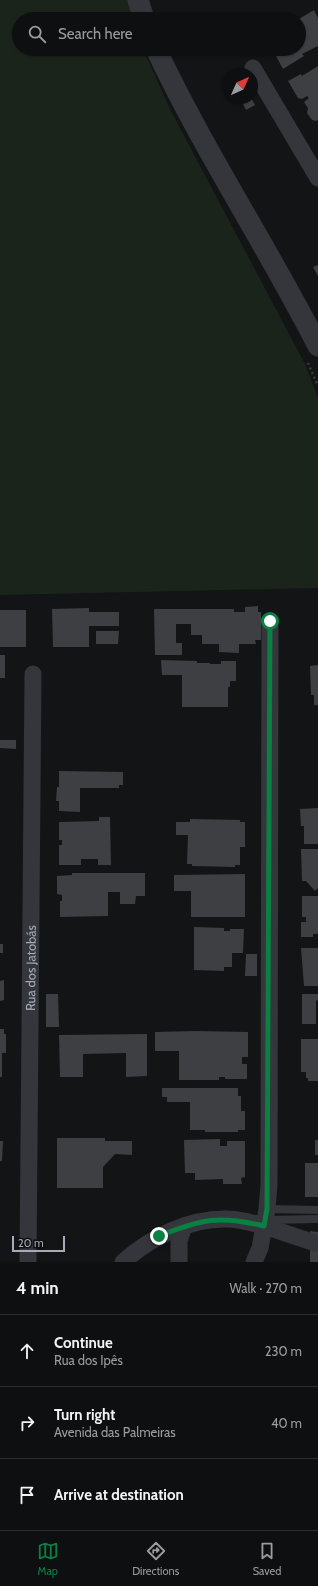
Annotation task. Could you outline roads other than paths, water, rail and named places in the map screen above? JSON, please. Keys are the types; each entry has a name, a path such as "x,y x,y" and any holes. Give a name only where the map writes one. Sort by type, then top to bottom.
{"street":[{"path":"138,0 142,12"},
{"path":"159,56 204,142 316,340"},
{"path":"258,76 318,178"},
{"path":"254,1262 260,1248 265,1218 270,621"},
{"name":"Rua dos Jatobás","path":"29,1260 33,674"},
{"path":"123,1262 145,1244 159,1236 184,1226 216,1219 241,1220 265,1218 315,1243"},
{"path":"179,1262 179,1241 184,1226"}],"lane":[{"path":"265,1218 318,1210"},
{"path":"265,1218 318,1219"}]}
